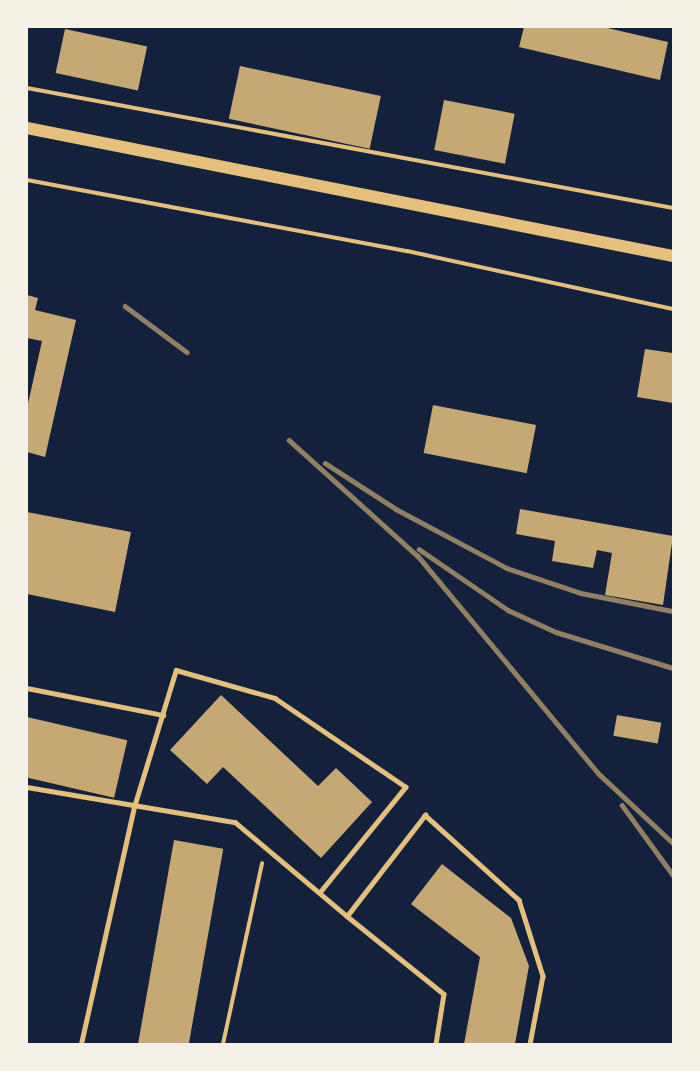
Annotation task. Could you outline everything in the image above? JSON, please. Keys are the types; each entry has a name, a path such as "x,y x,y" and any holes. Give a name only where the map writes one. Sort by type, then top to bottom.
{"main road":[{"path":"27,128 673,256"}],"lane":[{"path":"81,1044 134,807 176,670 275,698 406,787 320,893"},
{"path":"27,688 163,715"},
{"path":"27,787 134,807 235,822 346,916 444,994 436,1044"},
{"path":"346,916 424,815 519,900 543,976 530,1044"}],"path":[{"path":"27,88 673,208"},
{"path":"27,180 407,251 673,309"},
{"path":"223,1044 266,847"}],"building":[{"path":"524,27 603,27 668,42 660,80 519,47"},
{"path":"65,29 147,46 138,90 56,73"},
{"path":"240,66 381,96 370,149 229,119"},
{"path":"444,100 515,114 505,164 434,150"},
{"path":"27,295 38,298 35,310 76,320 45,457 27,452 27,408 42,341 27,338"},
{"path":"645,349 673,353 673,403 637,397"},
{"path":"433,405 536,425 527,473 424,453"},
{"path":"520,509 673,536 663,605 605,595 612,553 597,550 593,568 552,561 555,541 516,534"},
{"path":"27,512 131,532 115,612 27,594"},
{"path":"221,695 318,786 336,768 372,802 321,858 223,767 207,784 170,750"},
{"path":"617,715 661,723 658,743 613,736"},
{"path":"27,717 127,740 114,798 27,778"},
{"path":"174,840 223,849 189,1044 138,1044"},
{"path":"442,864 511,918 529,966 515,1044 464,1044 480,957 411,904"}],"railway":[{"path":"125,306 187,352"},
{"path":"289,440 418,556 598,773 673,843"},
{"path":"325,463 396,509 507,568 581,593 673,611"},
{"path":"419,549 508,610 556,632 673,668"},
{"path":"622,805 673,875"}]}
